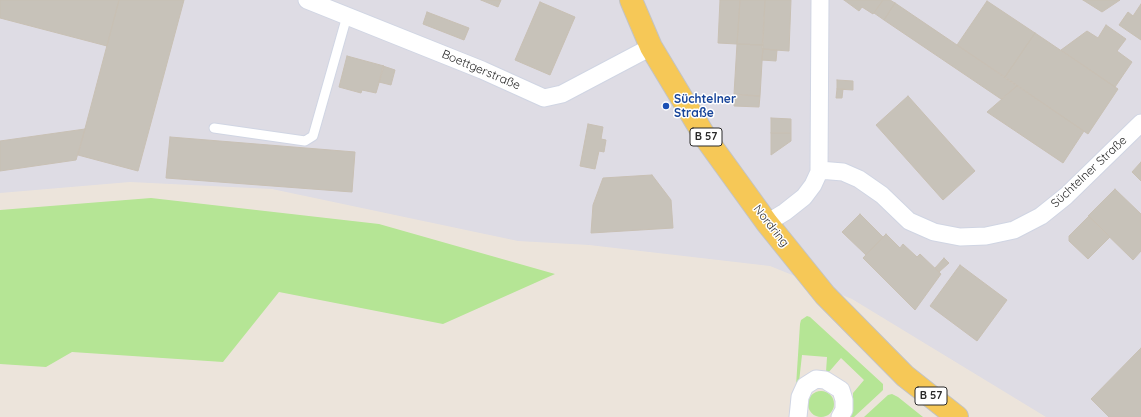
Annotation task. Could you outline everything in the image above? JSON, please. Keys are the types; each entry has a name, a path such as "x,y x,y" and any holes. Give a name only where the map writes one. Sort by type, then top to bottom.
{"main road":[{"name":"Nordring","path":"631,0 651,48 707,140 767,223 825,296 905,376 957,417"}],"street":[{"name":"Boettgerstraße","path":"307,0 482,70 544,98 562,94 651,48"},
{"path":"767,223 785,212 804,197 813,185 819,170 820,0"},
{"name":"Süchtelner Straße","path":"819,170 843,172 859,179 882,195 909,221 934,232 960,236 986,236 1014,230 1041,216 1066,196 1141,123"},
{"path":"798,417 800,398 805,386 816,380 825,380 841,390 844,400 844,410 840,417"}],"lane":[{"path":"214,128 304,141 313,136 347,16"}],"shaded area":[{"path":"0,0 1141,0 1141,417 1046,417 852,299 770,266 589,245 518,241 272,189 130,182 0,193"}],"green space":[{"path":"151,198 379,224 555,274 443,324 279,292 223,362 72,352 46,367 0,364 0,210"},
{"path":"807,316 810,317 883,384 883,390 854,417 850,417 853,409 853,393 864,380 841,358 828,373 826,372 827,357 802,355 799,382 796,386 800,324 801,320"},
{"path":"821,391 830,395 834,404 830,413 821,417 812,413 808,404 812,395"},
{"path":"892,394 923,417 864,417 888,395"}],"building":[{"path":"0,0 119,0 107,46 0,18"},
{"path":"119,0 184,0 138,171 78,155"},
{"path":"481,0 501,0 498,7"},
{"path":"720,0 740,0 737,44 718,43"},
{"path":"740,0 765,0 763,45 737,44"},
{"path":"765,0 791,0 789,51 762,49"},
{"path":"844,0 883,0 873,14 862,7 859,11"},
{"path":"883,0 890,0 895,3 884,20 874,13"},
{"path":"1083,0 1120,0 1102,12"},
{"path":"987,1 1035,33 1005,77 957,45"},
{"path":"540,2 575,17 550,75 515,60"},
{"path":"895,3 1017,86 1001,99 884,20"},
{"path":"1141,4 1141,40 1119,25 1128,12 1133,16"},
{"path":"427,12 469,28 464,40 423,24"},
{"path":"1106,25 1126,39 1117,51 1132,62 1115,87 1061,50 1087,31 1098,38"},
{"path":"1035,33 1118,89 1088,134 1005,77"},
{"path":"737,44 763,45 760,96 734,94"},
{"path":"763,49 777,50 776,61 762,60"},
{"path":"347,56 384,66 376,93 362,90 361,93 339,87"},
{"path":"383,66 395,70 391,85 379,82"},
{"path":"837,80 853,81 853,90 837,89"},
{"path":"1017,86 1084,131 1063,163 987,112"},
{"path":"837,89 843,89 842,98 836,98"},
{"path":"735,95 760,96 759,107 734,106"},
{"path":"908,96 975,171 943,200 876,125"},
{"path":"771,118 791,119 791,133 771,133"},
{"path":"588,124 603,127 601,139 606,140 604,152 599,151 595,169 580,166"},
{"path":"85,129 76,160 0,171 0,141"},
{"path":"771,133 791,133 791,141 771,155"},
{"path":"170,137 355,152 352,192 166,178"},
{"path":"1141,162 1141,181 1132,172"},
{"path":"652,175 671,200 673,228 591,233 593,205 603,178"},
{"path":"1115,189 1141,214 1141,251 1133,260 1088,216"},
{"path":"860,214 883,237 866,255 842,232"},
{"path":"1089,216 1110,237 1088,259 1069,241 1069,236"},
{"path":"886,234 900,248 903,244 917,257 920,254 941,274 915,310 863,258"},
{"path":"944,258 949,263 939,272 935,268"},
{"path":"960,265 1007,300 977,341 930,306"},
{"path":"1141,348 1141,417 1109,417 1091,399"}],"place":[{"name":"Süchtelner Straße","path":"666,106"}]}
